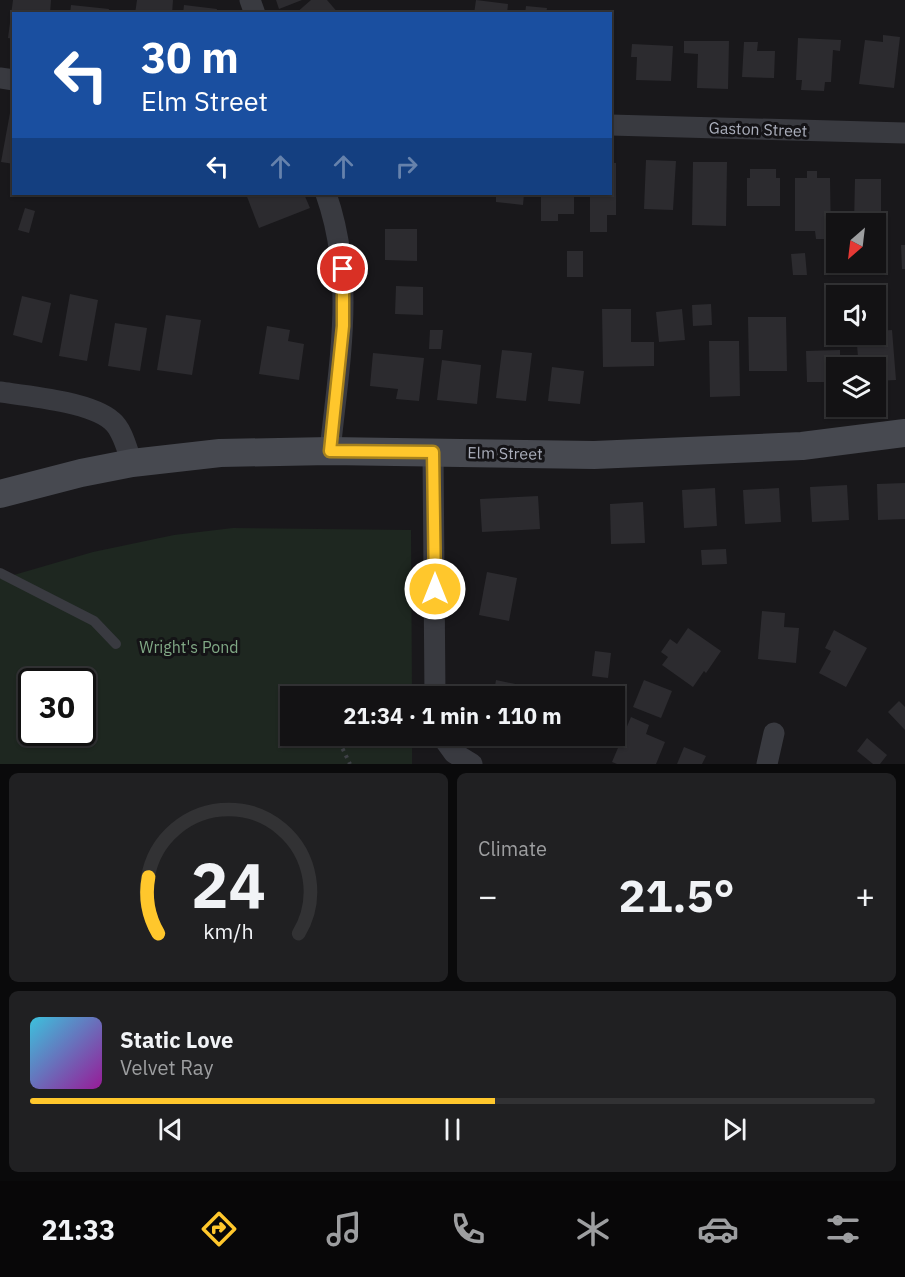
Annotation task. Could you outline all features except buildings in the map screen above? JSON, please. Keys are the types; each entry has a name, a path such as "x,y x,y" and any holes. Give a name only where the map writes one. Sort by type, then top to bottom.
{"main road":[{"name":"Elm Street","path":"0,494 81,472 132,463 220,453 330,451 594,454 705,451 802,446 905,433"}],"street":[{"name":"Gaston Street","path":"612,125 905,133"},
{"path":"326,195 339,240 345,297 330,451"},
{"path":"0,392 48,399 99,413 114,422 132,463"},
{"path":"433,452 435,686"},
{"path":"767,764 774,734"},
{"path":"449,746 454,753 472,764"}],"lane":[{"path":"0,573 94,621 116,644"}],"path":[{"path":"341,746 350,764"}],"green space":[{"name":"Wright's Pond","path":"233,528 411,530 412,686 280,686 280,746 412,746 412,764 0,764 0,579 93,552 174,535"}],"route":[{"path":"343,269 345,297 343,326 330,451 433,452 435,589"}]}
